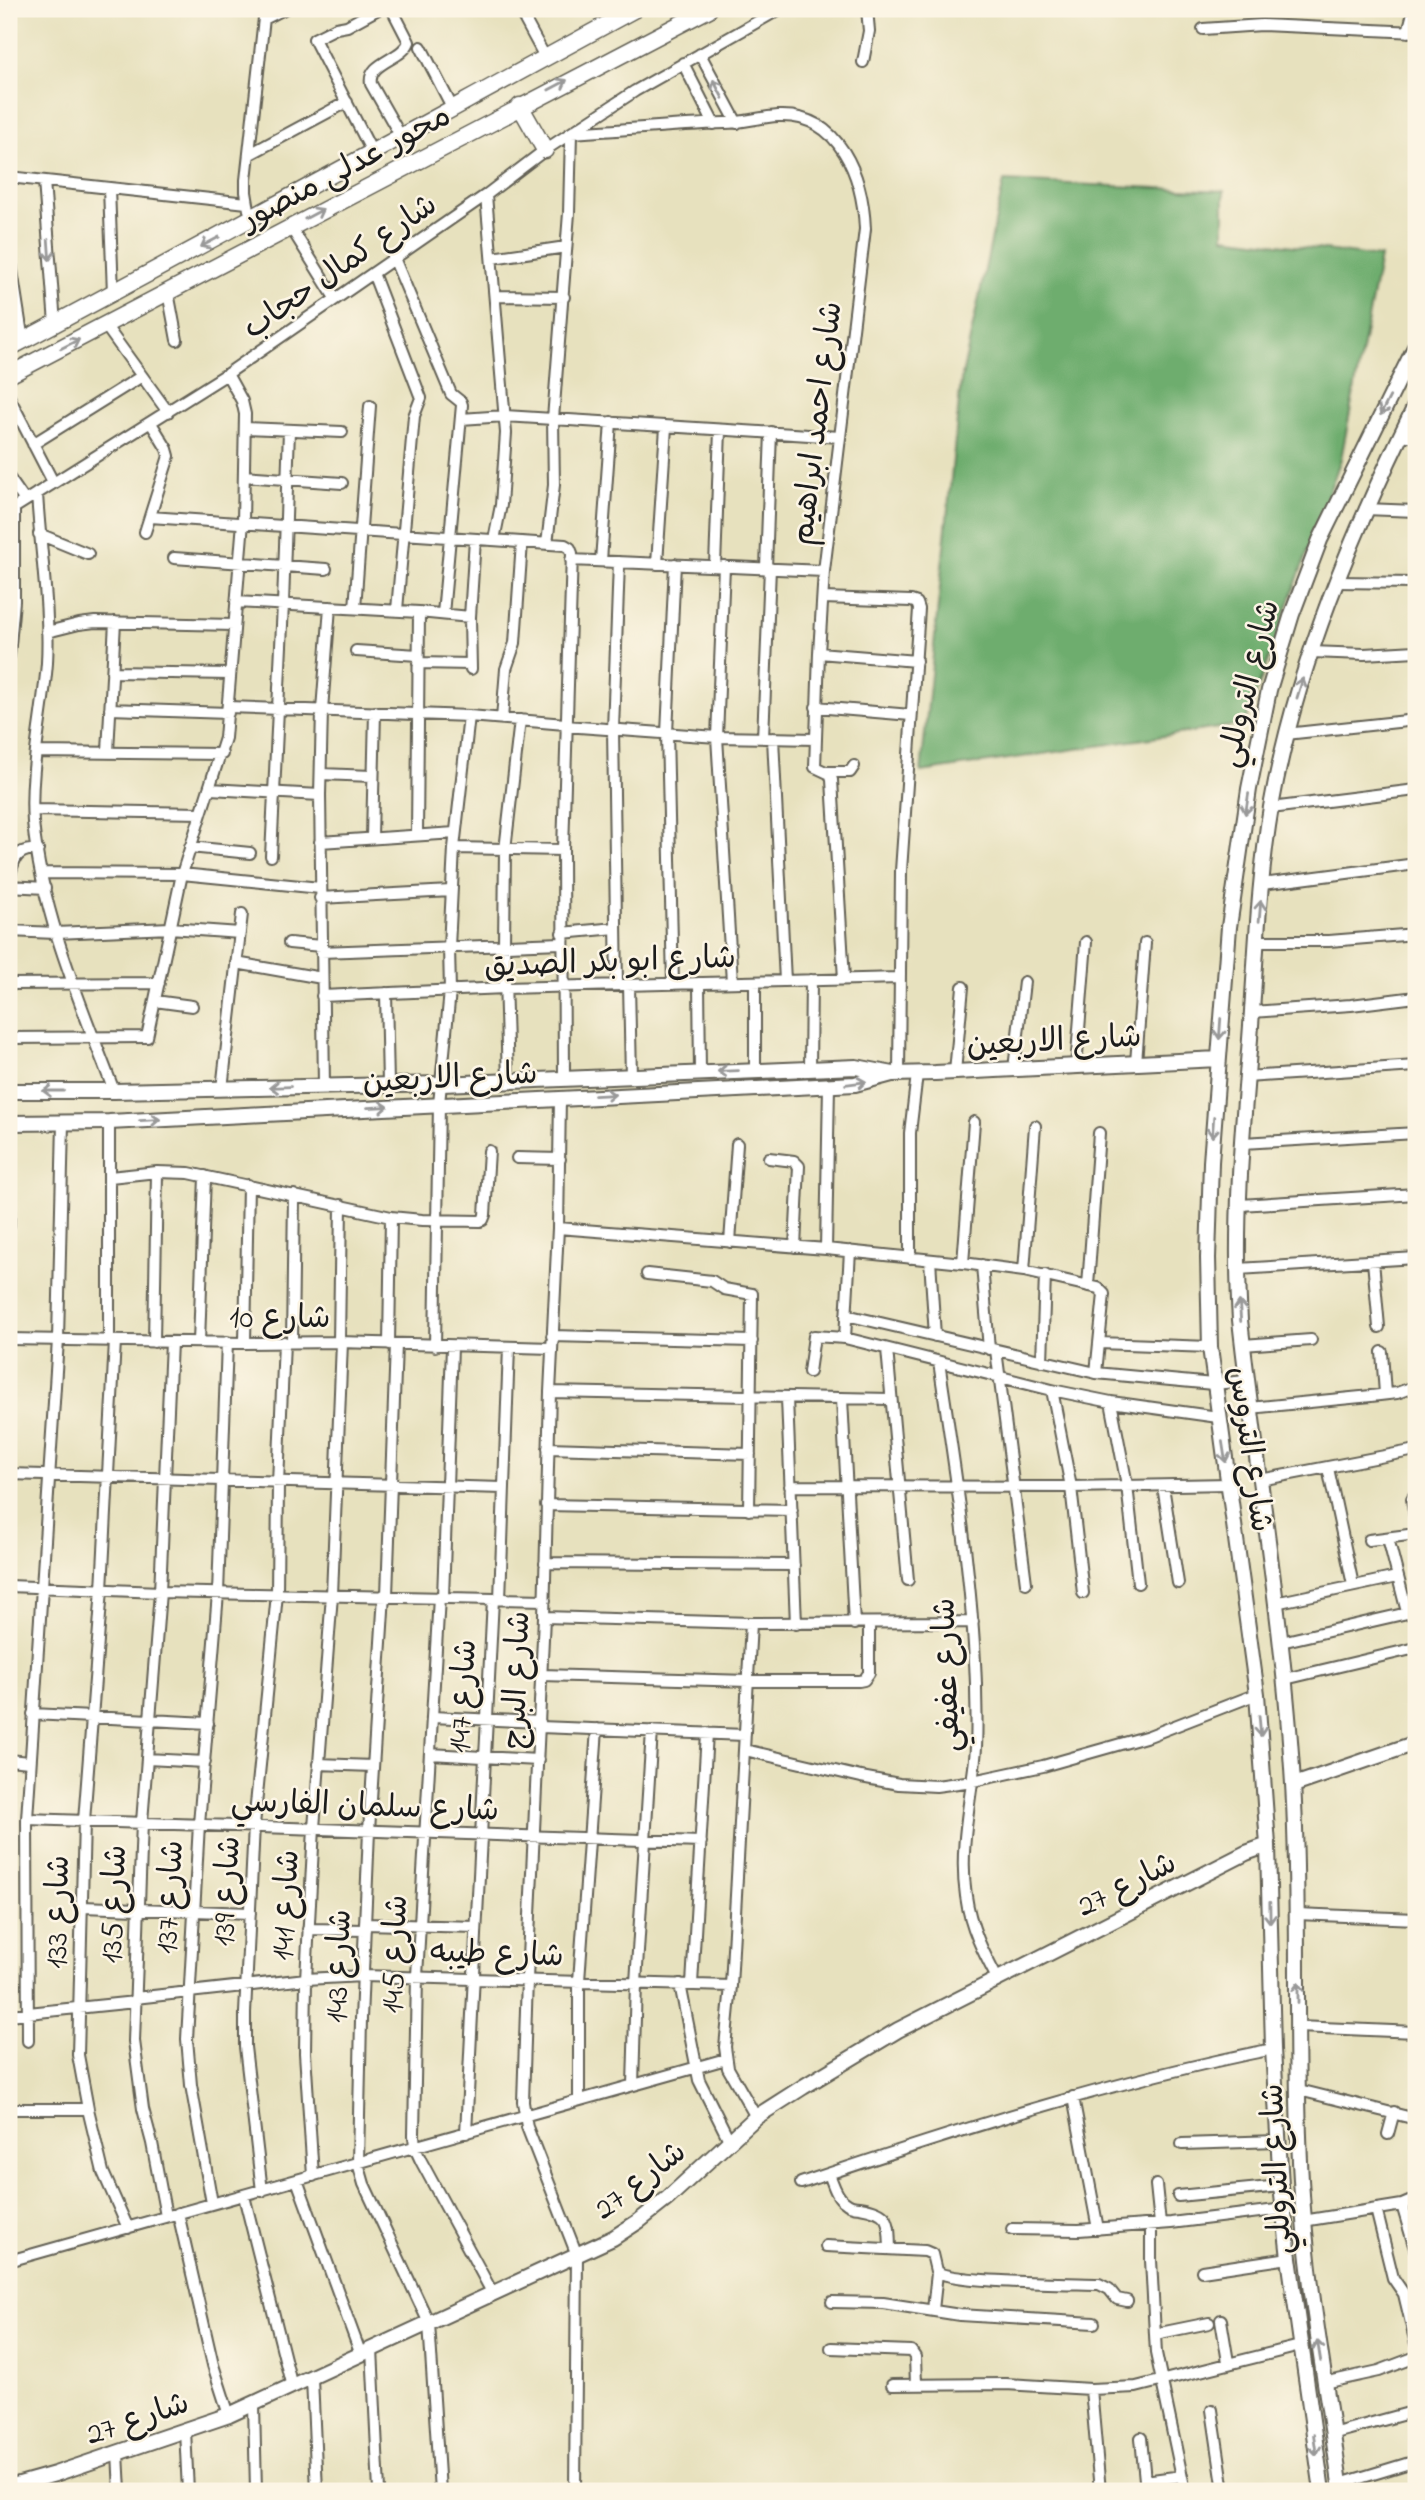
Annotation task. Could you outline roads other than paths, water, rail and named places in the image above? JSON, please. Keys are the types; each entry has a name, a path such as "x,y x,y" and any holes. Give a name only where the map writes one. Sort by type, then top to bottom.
{"main road":[{"name":"محور عدلى منصور","path":"16,344 113,293 250,211 372,152 635,9"},
{"name":"محور عدلى منصور","path":"9,375 709,9"},
{"path":"520,106 545,150"}],"street":[{"path":"9,177 109,188 250,211 246,180 265,14 284,9"},
{"path":"372,152 314,39 336,28 347,26 378,9"},
{"path":"392,9 410,43 402,52 372,72 370,78 400,135"},
{"path":"519,9 545,57"},
{"name":"شارع كمال حجاب","path":"17,506 227,374 571,133 683,63 780,9"},
{"path":"863,62 869,31 867,9"},
{"path":"1203,29 1262,25 1412,32 1414,9"},
{"path":"421,47 452,107"},
{"path":"700,54 737,123"},
{"path":"683,63 714,124"},
{"path":"250,154 346,102"},
{"name":"شارع احمد ابراهيم","path":"571,133 737,123 780,116 803,120 825,130 851,162 859,181 864,212 864,238 824,571 815,739 815,767 827,772 832,780 844,979"},
{"path":"547,544 554,485 553,419 564,297 571,133"},
{"path":"44,181 55,324"},
{"path":"109,188 113,293"},
{"path":"486,195 505,416 505,469 494,540"},
{"path":"290,226 335,298"},
{"path":"492,258 566,247"},
{"path":"9,251 16,344"},
{"path":"394,258 451,394 462,405 443,614"},
{"path":"373,273 420,394 420,404 414,416 397,610"},
{"path":"168,292 177,340"},
{"path":"495,296 564,297"},
{"path":"105,326 168,412"},
{"name":"شارع التروللي","path":"1218,1059 1229,927 1260,728 1269,690 1305,577 1336,504 1416,345"},
{"path":"9,1038 147,1037 182,874 222,754 228,710 243,523 245,428 242,401 227,374"},
{"path":"33,444 142,376"},
{"path":"9,397 53,482"},
{"name":"شارع التروللي","path":"1247,1077 1262,884 1271,808 1286,734 1335,582 1365,509 1416,404"},
{"path":"355,608 370,406"},
{"path":"461,419 505,416 840,437"},
{"path":"601,561 611,422"},
{"path":"145,532 169,456 151,423"},
{"path":"657,564 666,427"},
{"path":"245,428 342,432"},
{"path":"271,856 289,430"},
{"path":"720,430 717,737 732,982"},
{"path":"771,432 768,738 785,981"},
{"path":"1401,435 1416,437"},
{"path":"244,476 342,483"},
{"path":"9,478 17,506 9,656"},
{"path":"37,493 47,632 33,810 38,850 56,933 114,1091"},
{"path":"1365,509 1416,511"},
{"path":"150,517 522,542 568,546 572,550 563,850 564,1078"},
{"path":"39,534 88,554"},
{"path":"356,651 471,667 470,617 475,539"},
{"path":"502,719 506,669 515,643 522,542"},
{"path":"174,558 326,569"},
{"path":"571,560 824,571"},
{"path":"617,985 613,730 619,562"},
{"path":"673,984 667,733 675,564"},
{"path":"1335,582 1416,583"},
{"path":"823,598 911,601 917,603 919,609 901,870 896,1074"},
{"path":"236,602 397,610 470,617"},
{"path":"324,1085 320,795 322,710 330,607"},
{"path":"417,835 419,612"},
{"path":"47,632 79,624 115,622 234,625"},
{"path":"108,751 115,622"},
{"path":"1311,653 1416,651"},
{"path":"819,653 916,661"},
{"path":"112,672 230,674"},
{"path":"816,707 912,715"},
{"path":"110,709 277,709 469,716 717,737 815,739"},
{"path":"372,837 375,712"},
{"path":"435,1346 439,1104 450,991 449,947 455,833 469,716"},
{"path":"508,1080 503,945 505,850 520,720"},
{"path":"1286,734 1416,720"},
{"path":"36,752 222,754"},
{"path":"827,772 850,772 854,766"},
{"path":"321,774 372,776"},
{"path":"210,789 320,795"},
{"path":"1271,808 1416,790"},
{"path":"33,810 201,813"},
{"path":"320,842 455,833"},
{"path":"1242,836 1268,836"},
{"path":"190,847 250,853"},
{"path":"454,848 563,850"},
{"path":"38,850 23,851 16,855 12,862 9,884 45,888"},
{"path":"1262,884 1416,864"},
{"path":"41,873 182,874 320,893 451,891"},
{"path":"222,1089 242,914"},
{"path":"9,930 56,933 170,928 240,933"},
{"path":"289,943 321,949 503,945 616,928"},
{"path":"1257,940 1329,941 1416,934"},
{"path":"1076,1067 1086,942"},
{"path":"1136,1063 1145,943"},
{"path":"236,963 322,978"},
{"name":"شارع ابو بكر الصديق","path":"322,996 505,988 900,978"},
{"path":"810,1069 811,981"},
{"path":"755,982 755,1070"},
{"path":"1014,1069 1024,982"},
{"path":"9,984 159,983"},
{"path":"699,983 700,1072"},
{"path":"629,985 631,1076"},
{"path":"955,1072 963,987"},
{"path":"386,993 388,1084"},
{"path":"1252,1012 1416,998"},
{"path":"155,1001 192,1006"},
{"name":"شارع الاربعين","path":"9,1091 442,1084 856,1067 896,1074 917,1074 1218,1059"},
{"name":"شارع التروس","path":"1218,1059 1209,1210 1210,1347 1257,1694 1268,1845"},
{"path":"1247,1077 1416,1066"},
{"name":"شارع الاربعين","path":"9,1123 109,1122 855,1084 896,1074"},
{"path":"910,1258 910,1133 917,1074"},
{"name":"شارع التروس","path":"1247,1077 1238,1269 1250,1408 1285,1679 1294,1785 1295,1842"},
{"path":"826,1249 829,1085"},
{"name":"شارع البرج","path":"560,1098 545,1600 527,1979 524,2116 577,2255"},
{"path":"27,2041 29,1762 58,1340 63,1122"},
{"name":"شارع 133","path":"109,1122 112,1341 102,1589 84,1821 78,2055 103,2172 128,2228"},
{"path":"963,1263 974,1122"},
{"path":"9,1123 9,1225"},
{"path":"1024,1270 1035,1126"},
{"path":"1093,1287 1099,1133"},
{"path":"1243,1143 1416,1133"},
{"path":"730,1242 737,1144"},
{"path":"110,1177 189,1172 391,1217 480,1221 485,1218 489,1151"},
{"path":"517,1158 560,1159"},
{"path":"769,1158 794,1161 799,1166 794,1247"},
{"path":"154,1342 157,1172"},
{"path":"198,1342 205,1176"},
{"path":"245,1343 248,1185"},
{"path":"1240,1205 1416,1194"},
{"name":"شارع 139","path":"262,2191 245,2046 246,1986 254,1825 277,1594 278,1483 288,1342 294,1195"},
{"name":"شارع 141","path":"313,2176 305,2053 306,1979 318,1764 332,1595 341,1342 341,1205"},
{"name":"شارع 143","path":"391,1217 391,1485 369,1831 358,2163 364,2183 429,2323"},
{"path":"558,1228 930,1259 1024,1270 1093,1287 1104,1294 1096,1373"},
{"path":"845,1338 850,1251"},
{"path":"1238,1269 1416,1258"},
{"path":"930,1259 935,1336"},
{"path":"1373,1261 1379,1327"},
{"path":"982,1265 1026,1583"},
{"path":"647,1274 712,1281 724,1289 749,1292 753,1296 749,1510"},
{"path":"1042,1361 1045,1275"},
{"path":"846,1315 1096,1373 1213,1384 1247,1381"},
{"path":"810,1372 814,1336 845,1338 1052,1390 1111,1402 1218,1416"},
{"name":"شارع 10","path":"9,1339 341,1342 452,1347 509,1347 552,1342 752,1341"},
{"path":"1243,1345 1311,1340"},
{"name":"شارع 135","path":"166,2217 137,2075 135,2000 142,1822 160,1592 172,1342"},
{"name":"شارع 137","path":"212,2203 188,2062 189,1993 199,1824 218,1593 227,1342"},
{"path":"1099,1343 1210,1347"},
{"name":"شارع 145","path":"452,1347 441,1597 417,1976 415,2148 493,2294"},
{"name":"شارع 147","path":"466,2133 486,1720 503,1488 509,1347"},
{"path":"887,1349 908,1580"},
{"path":"1382,1352 1385,1394"},
{"name":"شارع عفيفي","path":"939,1362 958,1486 973,1622 976,1718 973,1781 963,1870 972,1926 998,1980"},
{"path":"1250,1408 1385,1394 1416,1386"},
{"path":"1052,1390 1071,1487 1083,1593"},
{"path":"550,1392 890,1399"},
{"path":"787,1398 796,1623"},
{"path":"842,1399 854,1624"},
{"path":"1111,1402 1128,1485 1138,1583"},
{"path":"548,1448 750,1454"},
{"path":"1260,1480 1416,1450"},
{"path":"1328,1468 1353,1586"},
{"path":"9,1474 503,1488"},
{"path":"790,1486 1071,1487 1229,1484"},
{"path":"1163,1486 1178,1583"},
{"path":"1416,1493 1412,1499 1416,1523"},
{"path":"546,1505 792,1510"},
{"path":"1369,1540 1416,1534"},
{"path":"1281,1642 1411,1611 1397,1577 1388,1538"},
{"path":"545,1563 794,1565"},
{"path":"1275,1603 1397,1577"},
{"path":"9,1586 545,1600"},
{"path":"544,1617 751,1623 973,1622"},
{"path":"751,1623 732,1986 725,2048 732,2076 756,2117"},
{"path":"542,1675 748,1681 863,1680 869,1672 869,1623"},
{"path":"1285,1679 1416,1648"},
{"path":"745,1750 861,1777 899,1784 936,1786 1043,1766 1149,1736 1257,1694"},
{"path":"33,1714 208,1723"},
{"path":"432,1717 597,1729 745,1735"},
{"path":"579,2101 579,1981 597,1729"},
{"path":"633,2085 636,1983 652,1731"},
{"path":"692,1984 707,1734"},
{"path":"1294,1785 1416,1743"},
{"path":"430,1754 538,1760"},
{"path":"147,1759 205,1762"},
{"path":"9,1760 29,1762"},
{"path":"318,1764 373,1766"},
{"name":"شارع سلمان الفارسي","path":"27,1819 701,1842"},
{"name":"شارع التروللي","path":"1295,1842 1303,2221 1312,2302 1341,2488"},
{"name":"شارع التروللي","path":"1268,1845 1273,2055 1281,2186 1300,2346 1322,2491"},
{"name":"شارع 27","path":"9,2487 118,2453 254,2405 613,2238 668,2198 756,2117 886,2037 1245,1853 1268,1845"},
{"path":"82,1907 250,1913"},
{"path":"1297,1914 1416,1919"},
{"path":"309,1929 420,1925 476,1927"},
{"name":"شارع طيبه","path":"9,2015 306,1979 363,1976 732,1986"},
{"path":"680,1984 695,2068 729,2140"},
{"path":"1298,2027 1416,2032"},
{"path":"801,2183 1073,2097 1189,2066 1273,2055 1298,2061"},
{"path":"9,2261 726,2059"},
{"path":"1299,2090 1416,2119"},
{"path":"1073,2097 1098,2229"},
{"path":"9,2109 88,2109"},
{"path":"1388,2134 1394,2112"},
{"path":"1182,2144 1278,2141"},
{"path":"829,2174 839,2197 845,2203 884,2214 889,2227 890,2249"},
{"path":"297,2180 367,2352 379,2491"},
{"path":"1156,2185 1154,2334 1160,2381 1185,2491"},
{"path":"1178,2196 1281,2186"},
{"path":"244,2196 292,2386"},
{"path":"1303,2221 1402,2205 1416,2199"},
{"path":"1402,2205 1416,2252"},
{"path":"1012,2229 1098,2229 1284,2209"},
{"path":"1376,2209 1393,2278 1404,2294 1416,2344"},
{"path":"178,2213 213,2365 229,2415"},
{"path":"826,2246 929,2252 937,2273 933,2310"},
{"path":"575,2491 577,2255"},
{"path":"1202,2271 1289,2258"},
{"path":"937,2273 990,2280 1099,2284 1110,2289 1117,2299 1127,2301"},
{"path":"832,2302 883,2303 960,2315 1094,2323"},
{"path":"1221,2320 1228,2362"},
{"path":"429,2323 440,2491"},
{"path":"1154,2334 1209,2323"},
{"path":"892,2385 1006,2384 1091,2389 1136,2387 1300,2346"},
{"path":"831,2348 911,2351 915,2357 916,2384"},
{"path":"1324,2383 1379,2371 1416,2357"},
{"path":"312,2378 317,2491"},
{"path":"1091,2389 1100,2491"},
{"path":"254,2405 256,2491"},
{"path":"1212,2410 1224,2491"},
{"path":"1332,2434 1416,2411"},
{"path":"185,2430 188,2491"},
{"path":"1141,2438 1145,2486 1182,2476"},
{"path":"118,2453 120,2491"},
{"path":"1341,2488 1416,2461"}]}
